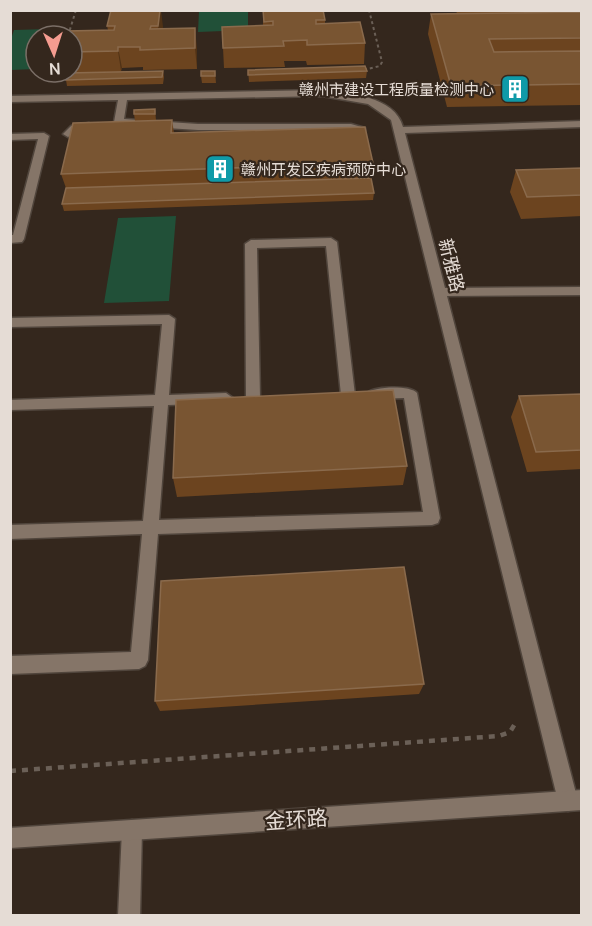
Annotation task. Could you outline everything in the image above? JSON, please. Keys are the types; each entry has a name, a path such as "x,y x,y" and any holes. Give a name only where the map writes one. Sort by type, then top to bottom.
{"street":[{"name":"新雅路","path":"10,99 296,93 350,96 372,100 396,119 575,801"},
{"path":"110,123 123,96"},
{"path":"68,134 75,128 110,123 198,127 351,127 361,129"},
{"path":"400,130 582,124"},
{"path":"10,137 44,136 18,239 10,240"},
{"path":"10,405 259,397 252,244 331,242 342,395 410,393 432,518 10,532"},
{"path":"440,292 582,291"},
{"path":"10,323 169,319 139,660 10,665"},
{"name":"金环路","path":"10,838 575,801"},
{"path":"129,915 132,830"}],"path":[{"path":"361,70 376,68 382,62 369,10"},
{"path":"10,771 500,735 510,732 516,723 518,713"}],"green space":[{"path":"199,11 248,11 248,30 198,32"},
{"path":"14,30 24,30 24,69 11,70 11,39"},
{"path":"176,216 169,301 104,303 118,218"}],"building":[{"path":"111,10 160,10 158,26 151,26 150,29 195,28 195,48 140,50 140,47 118,47 118,51 84,52 84,31 114,30 115,26 107,26"},
{"path":"263,10 323,10 325,20 316,20 316,24 360,22 365,43 307,45 307,40 283,41 284,46 223,48 222,27 273,25 273,21 264,22"},
{"path":"582,12 582,38 489,39 494,52 582,51 582,84 451,86 431,14"},
{"path":"365,66 367,71 248,75 248,70"},
{"path":"163,71 162,77 84,79 84,73"},
{"path":"201,71 215,71 215,76 201,76"},
{"path":"155,109 155,114 134,114 134,110"},
{"path":"172,120 171,133 365,127 373,163 61,174 73,123"},
{"path":"582,168 582,195 527,197 516,170"},
{"path":"371,178 374,193 62,204 66,188"},
{"path":"393,390 407,466 173,478 176,400"},
{"path":"582,394 582,450 536,452 519,396"},
{"path":"404,567 424,684 155,701 161,581"}],"place":[{"name":"赣州市建设工程质量检测中心","path":"515,89"},
{"name":"赣州开发区疾病预防中心","path":"220,169"}]}
